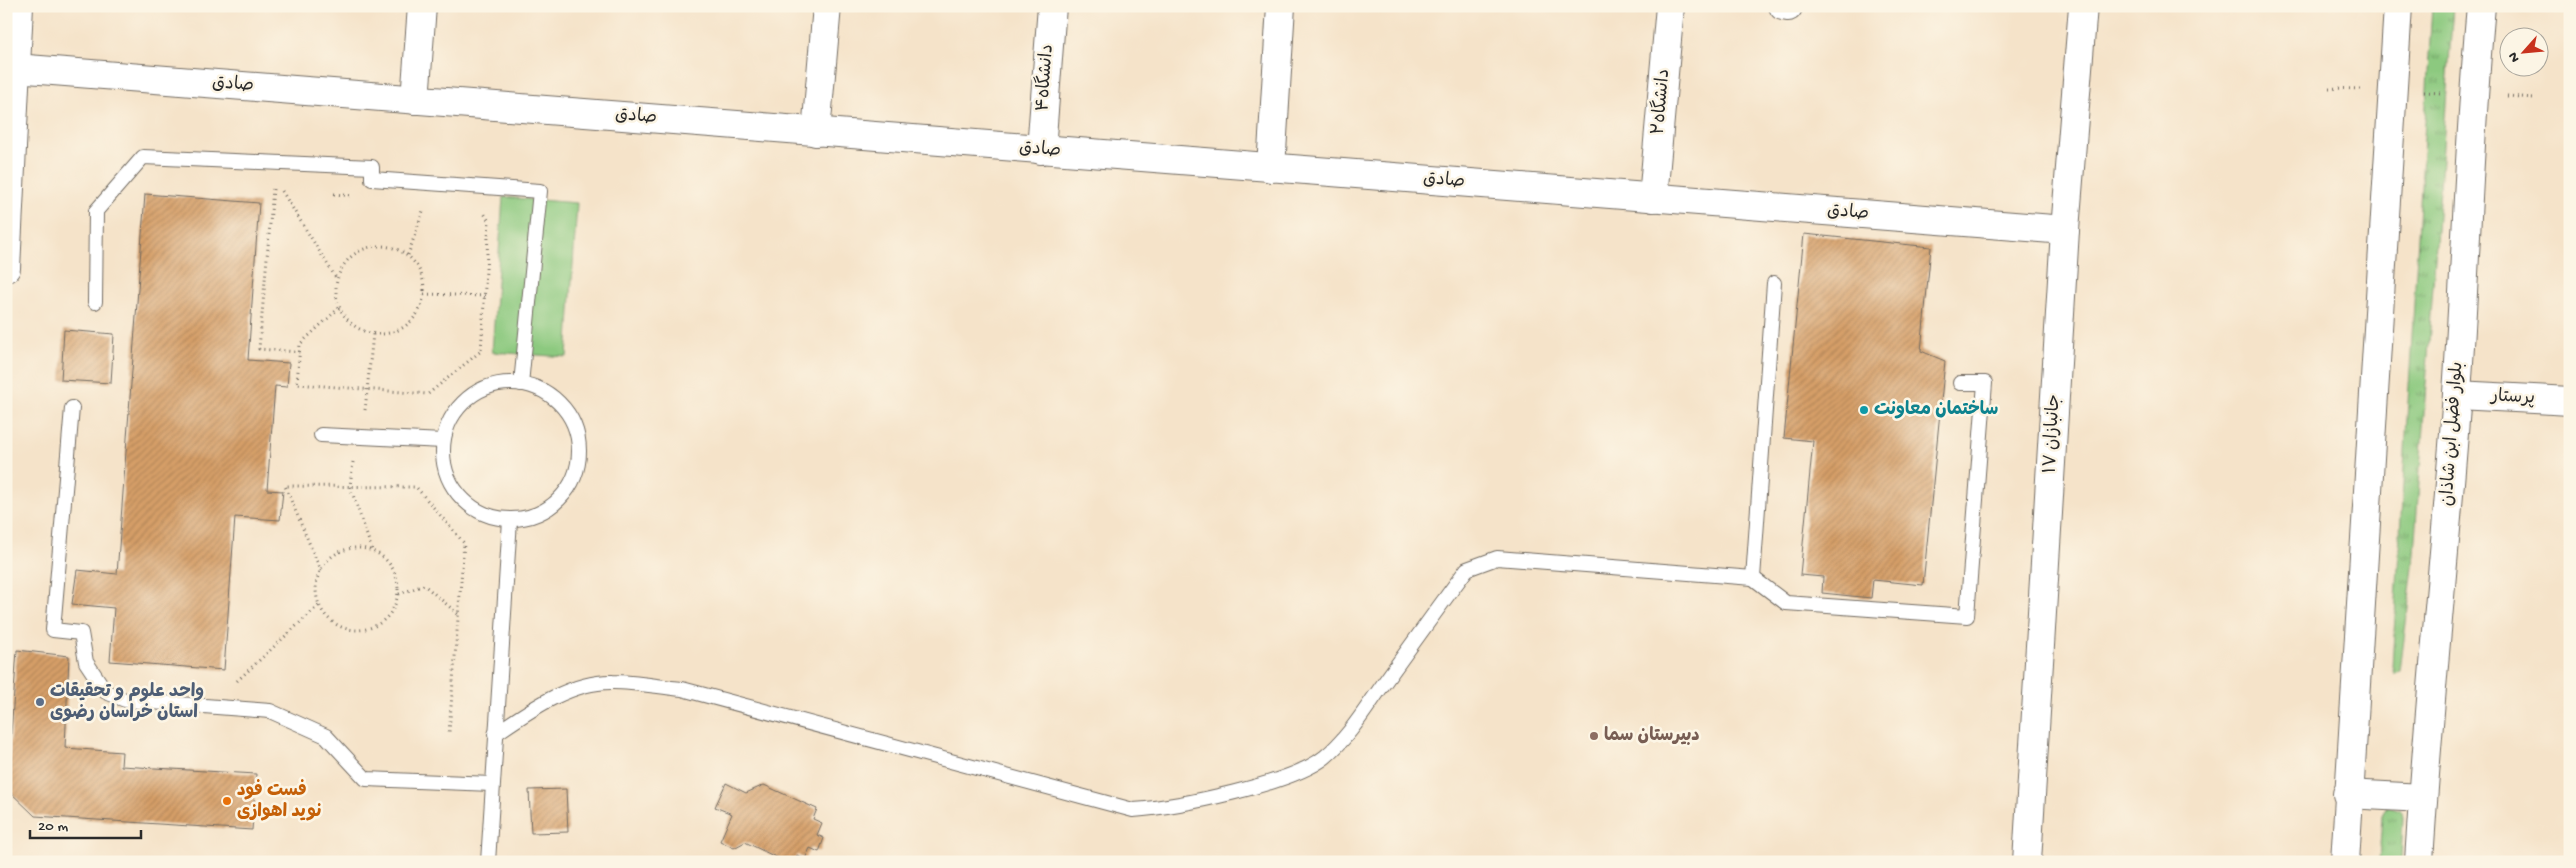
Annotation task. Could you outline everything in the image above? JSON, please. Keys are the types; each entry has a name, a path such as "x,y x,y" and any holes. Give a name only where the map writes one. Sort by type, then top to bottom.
{"street":[{"path":"6,268 19,6"},
{"path":"415,100 422,6"},
{"path":"816,132 827,6"},
{"name":"دانشگاه۴","path":"1041,150 1052,6"},
{"path":"1271,168 1281,6"},
{"name":"دانشگاه۲","path":"1653,198 1670,6"},
{"path":"1782,6 1788,7"},
{"name":"جانبازان ۱۷","path":"2027,862 2065,230 2083,6"},
{"path":"2345,862 2347,794 2398,6"},
{"name":"بلوار فضل ابن شاذان","path":"2419,862 2457,395 2473,95 2481,6"},
{"name":"صادق","path":"15,68 2065,230"},
{"name":"پرستار","path":"2457,395 2570,401"},
{"path":"2347,794 2423,798"}],"lane":[{"path":"95,302 96,211 143,158 372,167 372,179 540,191 521,384"},
{"path":"1753,578 1774,283"},
{"path":"508,383 521,384 550,395 566,410 576,430 580,451 576,473 569,486 551,507 531,517 510,520 487,515 473,508 452,486 444,464 443,441 450,418 465,400 484,388 508,383"},
{"path":"495,734 520,717 564,692 612,682 682,689 1133,810 1159,808 1286,777 1324,757 1352,728 1467,570 1497,558 1753,578 1786,603 1967,616 1985,383 1960,383"},
{"path":"72,408 53,630 81,633 86,662 106,692 125,700 270,711 326,736 366,779 492,784"},
{"path":"321,435 443,441"},
{"path":"488,862 510,520"}],"path":[{"path":"2329,88 2534,98"},
{"path":"291,191 273,189 259,349 300,352"},
{"path":"282,190 336,278"},
{"path":"330,194 359,196"},
{"path":"408,255 427,201"},
{"path":"339,308 300,344 297,384 428,394 481,350 489,221 480,205"},
{"path":"388,246 408,255 418,266 423,279 424,294 420,308 413,320 394,332 373,334 359,329 347,320 339,308 335,293 336,278 348,259 366,247 388,246"},
{"path":"424,294 485,296"},
{"path":"372,550 350,486 367,389 373,334"},
{"path":"321,571 285,486 416,487 464,543 449,732"},
{"path":"358,548 372,550 384,557 398,580 399,594 395,607 388,618 377,626 364,631 350,630 338,626 326,617 319,605 316,592 321,571 332,556 344,550 358,548"},
{"path":"399,594 424,585 459,615"},
{"path":"235,708 237,681 319,605"}],"green space":[{"path":"2432,6 2453,6 2413,567 2400,671 2394,674 2392,666"},
{"path":"503,197 577,203 567,357 492,352"},
{"path":"2387,806 2400,810 2403,817 2401,862 2379,862 2382,815"}],"building":[{"path":"145,194 259,203 248,360 289,363 287,387 275,386 267,490 283,491 280,520 235,517 224,670 110,661 114,608 72,604 77,570 117,574"},
{"name":"ساختمان معاونت","path":"1804,234 1931,247 1921,351 1945,361 1923,585 1873,580 1871,598 1822,593 1823,577 1800,575 1813,441 1784,438"},
{"path":"64,330 114,334 111,383 61,380"},
{"name":"واحد علوم و تحقیقات استان خراسان رضوی","path":"17,650 69,656 65,748 122,752 121,766 256,774 252,830 35,816 7,789"},
{"path":"726,783 746,793 764,785 817,809 813,819 822,823 817,835 824,838 819,852 810,848 805,859 797,855 794,862 786,862 745,842 734,848 720,841 732,814 715,807"},
{"path":"566,789 568,832 531,833 529,790"}],"place":[{"name":"ساختمان معاونت","path":"1864,410"},
{"name":"واحد علوم و تحقیقات استان خراسان رضوی","path":"40,702"},
{"name":"دبیرستان سما","path":"1594,736"},
{"name":"فست فود نوید اهوازی","path":"227,801"}]}
